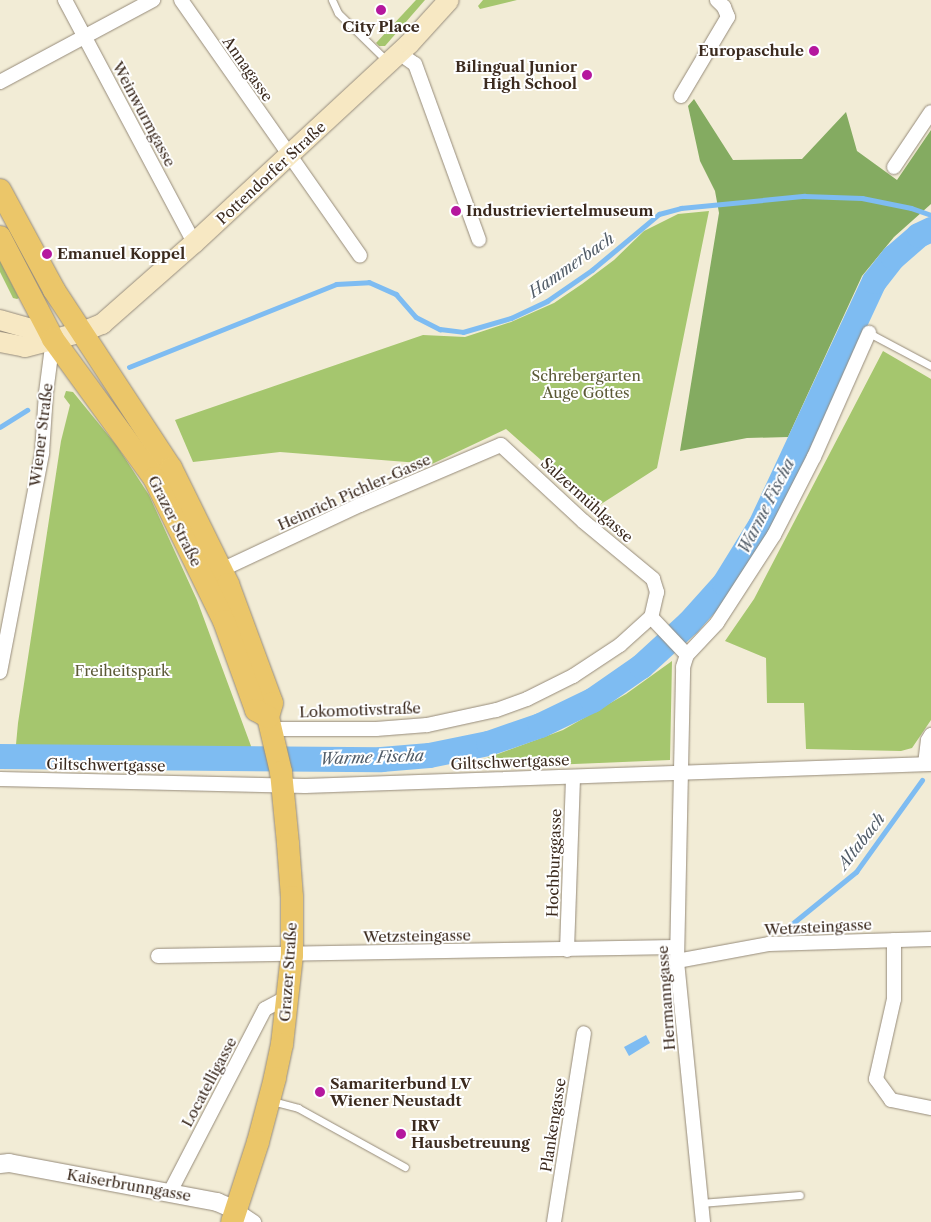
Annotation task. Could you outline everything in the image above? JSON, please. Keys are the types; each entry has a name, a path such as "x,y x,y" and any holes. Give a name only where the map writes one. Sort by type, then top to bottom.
{"main road":[{"name":"Pottendorfer Straße","path":"0,342 25,347 82,332 102,324 194,244 394,58 449,0"},
{"path":"0,190 54,290 82,332"},
{"path":"0,237 53,339"},
{"path":"0,320 32,329 53,339"},
{"name":"Grazer Straße","path":"82,332 171,468 221,570 272,703 292,897 292,955 282,1044 241,1218"},
{"name":"Grazer Straße","path":"53,339 154,478 224,621 256,710 276,750"}],"street":[{"name":"Weinwurmgasse","path":"65,0 194,244"},
{"path":"0,82 153,0"},
{"name":"Annagasse","path":"181,0 289,156"},
{"path":"681,96 728,17 724,7 717,0"},
{"path":"394,58 414,64 479,240"},
{"path":"894,167 931,112"},
{"path":"289,156 360,256"},
{"path":"651,617 683,651 717,623 774,535 814,457 869,333"},
{"name":"Wiener Straße","path":"0,672 42,452 46,393 53,339"},
{"name":"Heinrich Pichler-Gasse","path":"221,570 360,505 501,445"},
{"name":"Salzermühlgasse","path":"501,445 583,521 653,579 658,592 651,617"},
{"name":"Lokomotivstraße","path":"276,750 376,729 427,725 496,710 527,699 573,676 620,645 651,617"},
{"name":"Hermanngasse","path":"683,651 677,954 703,1222"},
{"path":"928,764 928,740 931,735"},
{"name":"Giltschwertgasse","path":"0,779 276,750 573,777 928,764"},
{"name":"Hochburggasse","path":"567,950 573,777"},
{"name":"Wetzsteingasse","path":"158,956 567,950 677,954 768,944 931,939"},
{"path":"894,940 894,999 876,1079 891,1100 931,1108"},
{"name":"Locatelligasse","path":"170,1192 266,1009 288,997"},
{"name":"Plankengasse","path":"554,1222 584,1033"},
{"name":"Kaiserbrunngasse","path":"0,1164 9,1163 217,1202 241,1218"}],"lane":[{"path":"332,0 338,14 394,58"},
{"path":"869,333 931,366"},
{"path":"269,1101 298,1108 406,1167"},
{"path":"701,1202 800,1195"}],"green space":[{"path":"416,0 425,0 385,46 379,46 376,43"},
{"path":"483,0 517,0 480,9 478,6"},
{"path":"694,99 733,160 802,159 846,112 857,151 897,180 931,130 931,204 894,237 862,276 788,437 747,438 680,451 719,213 715,191 700,161 688,106"},
{"name":"Schrebergarten Auge Gottes","path":"709,211 657,468 595,508 506,429 432,464 280,452 193,462 175,420 423,335 465,337 511,322 554,303 582,284 614,260 644,231 678,214"},
{"path":"0,261 19,298 17,299 13,298 0,272"},
{"path":"883,351 931,379 931,720 912,748 901,751 806,749 804,703 767,703 766,658 725,641 754,599"},
{"name":"Freiheitspark","path":"66,391 73,392 117,446 149,495 197,600 251,746 255,769 14,766 18,723 61,441 70,405 64,397"},
{"path":"672,661 670,760 457,769 563,730 626,694"}],"water":[{"path":"646,1035 650,1043 629,1056 624,1047"}],"waterway":[{"name":"Hammerbach","path":"129,367 336,284 369,282 396,294 416,317 440,329 463,332 511,318 547,301 592,270 659,214 681,208 804,196 862,198 911,208 931,215"},
{"name":"Warme Fischa","path":"0,756 381,759 429,755 488,743 540,725 592,700 641,666 688,623 724,583 760,525 874,281 893,257 918,235 931,229"},
{"name":"Hammerbach","path":"0,427 27,410"},
{"name":"Altabach","path":"787,928 856,872 922,780"}],"place":[{"name":"City Place","path":"381,10"},
{"name":"Europaschule","path":"814,51"},
{"name":"Bilingual Junior High School","path":"587,75"},
{"name":"Industrieviertelmuseum","path":"456,211"},
{"name":"Emanuel Koppel","path":"47,254"},
{"name":"Samariterbund LV Wiener Neustadt","path":"320,1092"},
{"name":"IRV Hausbetreuung","path":"401,1134"}]}
